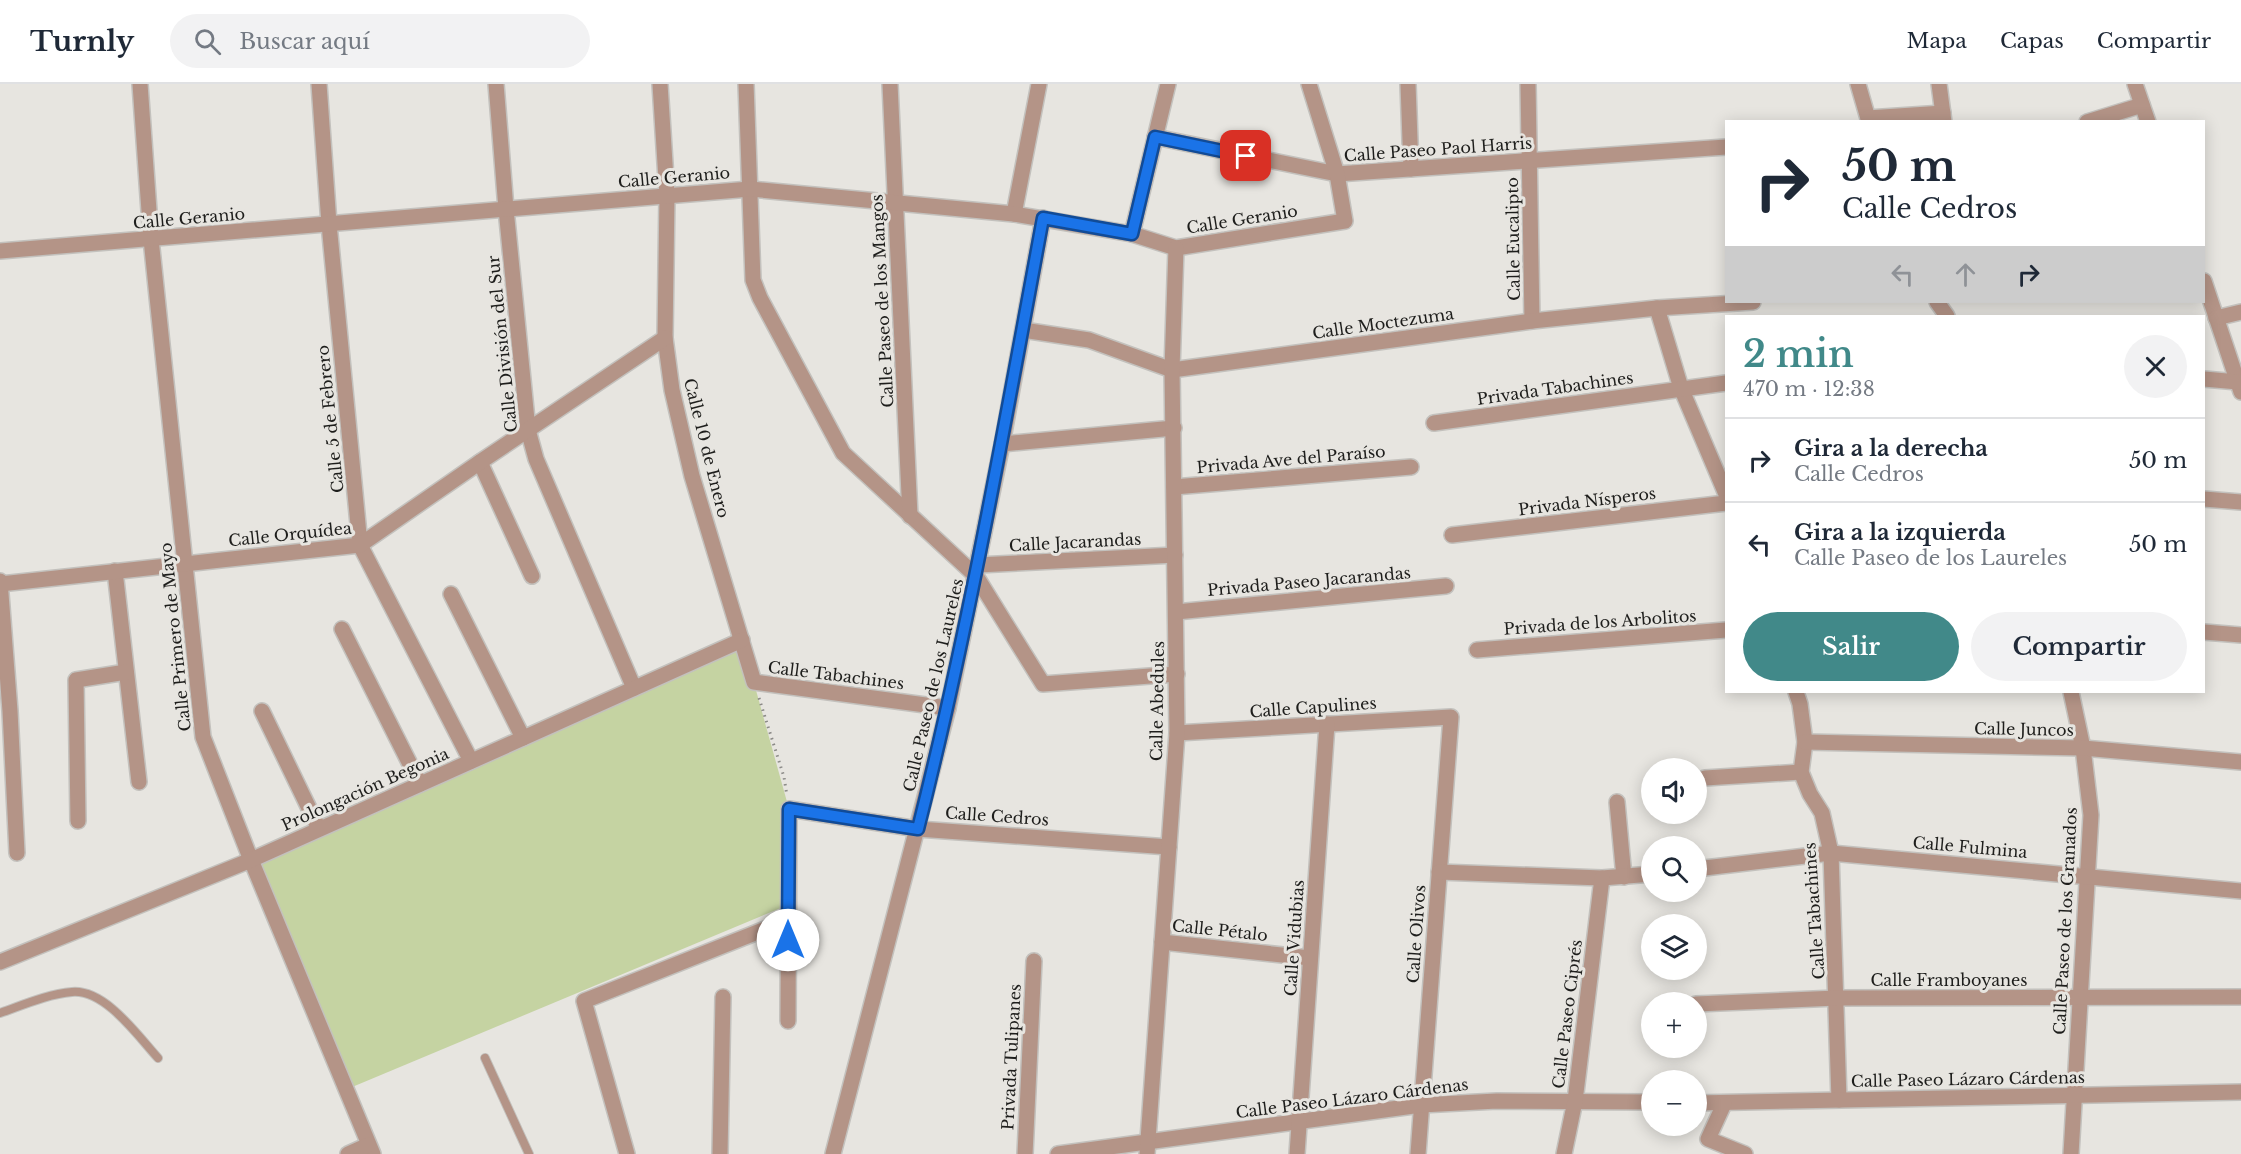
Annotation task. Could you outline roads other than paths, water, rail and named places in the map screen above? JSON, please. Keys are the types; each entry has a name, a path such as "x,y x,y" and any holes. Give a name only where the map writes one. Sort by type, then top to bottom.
{"street":[{"name":"Calle Primero de Mayo","path":"140,84 151,239 203,737 251,860 371,1149"},
{"name":"Calle 5 de Febrero","path":"319,84 329,224 360,545 471,761"},
{"name":"Calle División del Sur","path":"496,84 528,430 536,459 634,688"},
{"name":"Calle 10 de Enero","path":"660,84 667,195 665,338 672,390 692,476 754,682"},
{"path":"746,84 753,280 760,298 843,453 910,516 977,571 1043,684 1177,674"},
{"name":"Calle Paseo de los Mangos","path":"890,84 910,516"},
{"path":"1014,214 1039,84"},
{"path":"1132,234 1168,84"},
{"path":"1309,84 1337,174"},
{"path":"1408,84 1411,169"},
{"name":"Calle Eucalipto","path":"1528,84 1532,321"},
{"path":"1858,84 1869,120 1943,117 1939,84"},
{"path":"2135,84 2147,120"},
{"path":"2093,120 2142,105"},
{"name":"Calle Paseo Paol Harris","path":"1155,137 1337,174 1725,147"},
{"name":"Calle Geranio","path":"0,251 750,189 1043,218 1132,234 1176,248 1345,221 1337,174"},
{"name":"Calle Paseo de los Laureles","path":"833,1154 948,708 1002,444 1043,218"},
{"name":"Calle Abedules","path":"1147,1148 1177,734 1173,370 1176,248"},
{"path":"2205,284 2240,387"},
{"name":"Calle Moctezuma","path":"1023,330 1089,340 1173,370 1532,321 1657,308 1737,303"},
{"path":"1657,308 1681,388 1725,492"},
{"path":"2216,318 2241,312"},
{"name":"Calle Orquídea","path":"0,583 360,545 665,338"},
{"path":"2205,379 2240,387"},
{"name":"Privada Tabachines","path":"1434,423 1725,383"},
{"path":"1002,444 1174,428"},
{"path":"480,462 532,576"},
{"name":"Privada Ave del Paraíso","path":"1174,487 1411,467"},
{"path":"2205,500 2241,502"},
{"name":"Privada Nísperos","path":"1452,535 1725,503"},
{"name":"Calle Jacarandas","path":"977,571 1175,555"},
{"path":"115,571 138,782"},
{"path":"0,583 5,712 17,853"},
{"name":"Privada Paseo Jacarandas","path":"1176,612 1446,586"},
{"path":"451,594 523,738"},
{"path":"342,629 420,784"},
{"name":"Privada de los Arbolitos","path":"1477,650 1725,630"},
{"path":"2205,632 2241,635"},
{"name":"Prolongación Begonia","path":"0,962 251,860 742,640"},
{"path":"78,821 76,680 126,672"},
{"name":"Calle Tabachines","path":"754,682 948,708"},
{"path":"1707,778 1801,772 1805,742 1796,693"},
{"name":"Calle Paseo de los Granados","path":"2071,693 2083,748 2091,815 2071,1154"},
{"path":"262,711 319,829"},
{"name":"Calle Capulines","path":"1177,734 1451,717"},
{"name":"Calle Olivos","path":"1418,1154 1451,717"},
{"name":"Calle Vidubias","path":"1297,1154 1327,724"},
{"name":"Calle Juncos","path":"1805,742 2083,748 2241,762"},
{"name":"Calle Tabachines","path":"1801,772 1810,794 1822,813 1832,853 1839,1100"},
{"path":"1617,802 1624,877"},
{"name":"Calle Cedros","path":"788,920 789,809 918,829 1169,847"},
{"name":"Calle Fulmina","path":"1707,868 1832,853 2241,891"},
{"path":"1439,872 1602,878 1641,875"},
{"name":"Calle Paseo Ciprés","path":"1564,1154 1575,1101 1602,878"},
{"path":"627,1154 584,1001 788,920 788,1021"},
{"name":"Calle Pétalo","path":"1162,942 1311,958"},
{"name":"Privada Tulipanes","path":"1025,1154 1034,961"},
{"path":"720,1154 723,997"},
{"name":"Calle Framboyanes","path":"1707,1004 1837,998 2241,997"},
{"name":"Calle Paseo Lázaro Cárdenas","path":"1707,1103 2241,1092"},
{"name":"Calle Paseo Lázaro Cárdenas","path":"1058,1154 1147,1148 1299,1121 1421,1105 1497,1101 1641,1102"},
{"path":"1724,1104 1708,1139 1745,1154"},
{"path":"348,1154 371,1149"}],"lane":[{"path":"0,1012 73,991 96,998 117,1012 158,1058"},
{"path":"485,1058 529,1154"}]}
